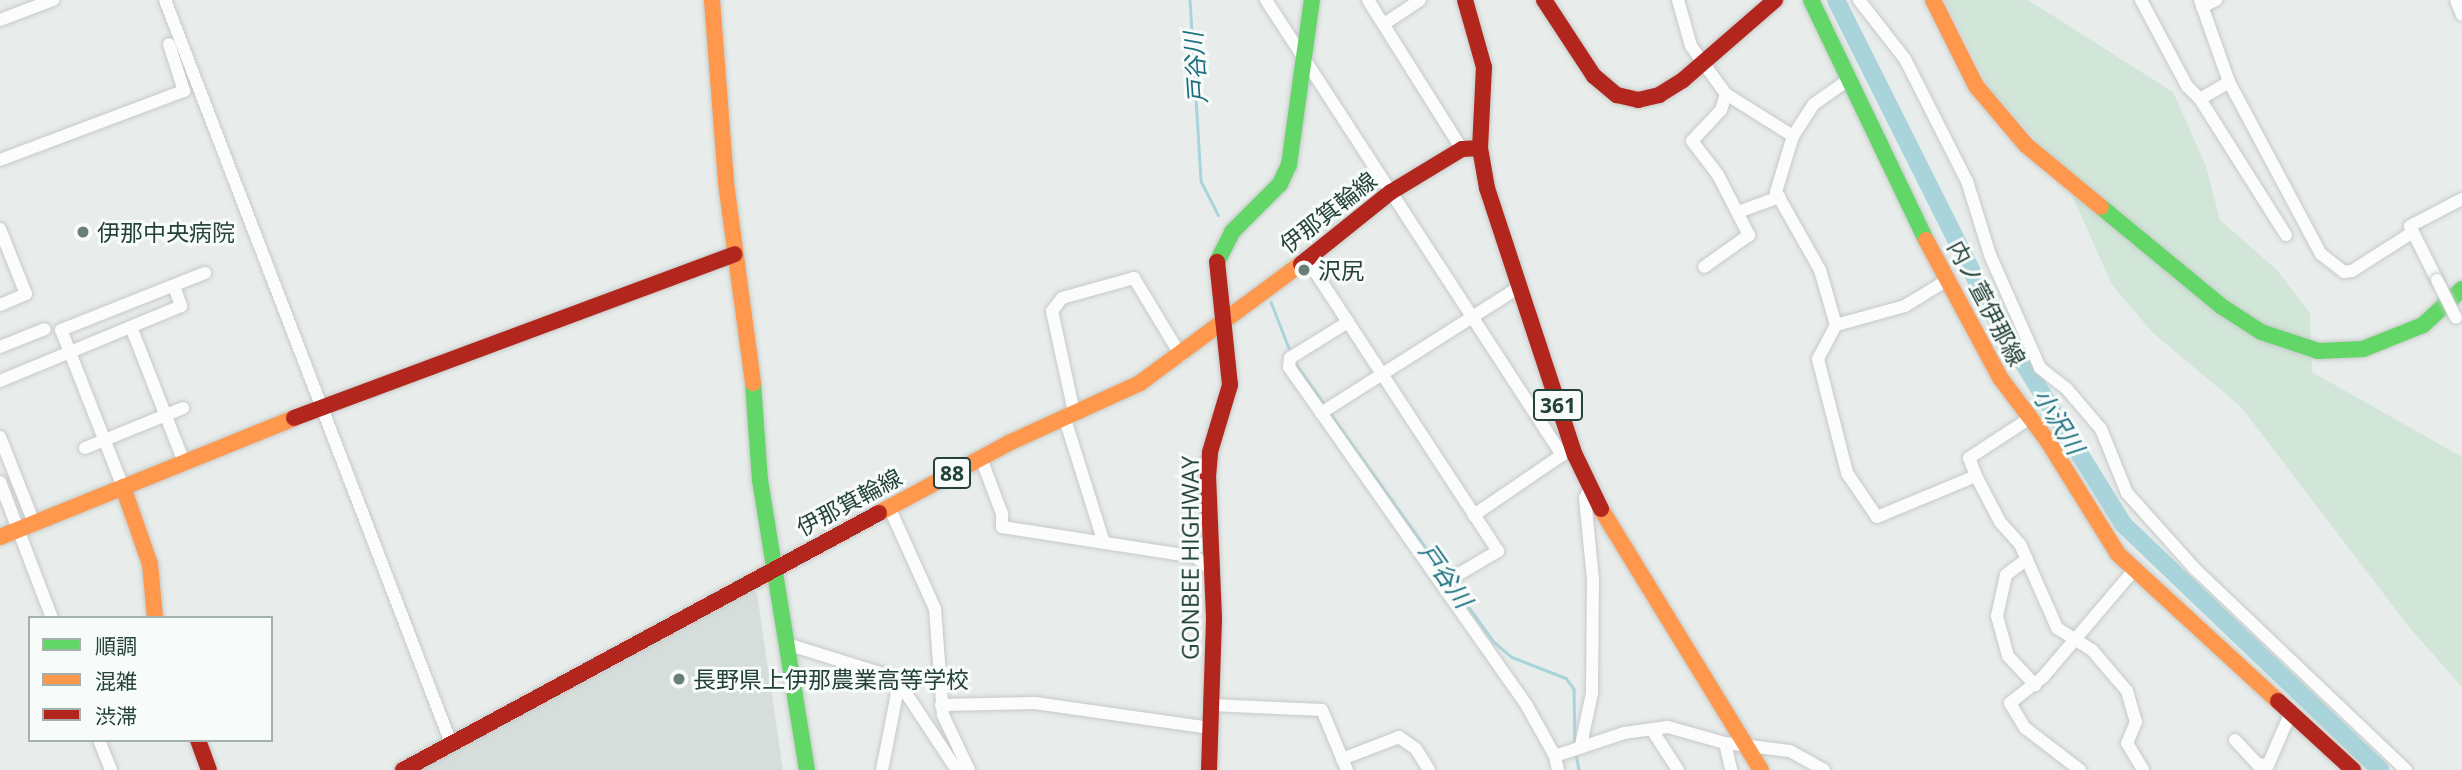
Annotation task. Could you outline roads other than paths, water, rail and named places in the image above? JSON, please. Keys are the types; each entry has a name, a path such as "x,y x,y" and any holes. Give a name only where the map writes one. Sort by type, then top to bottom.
{"main road":[{"path":"712,0 734,254 752,366 760,480 772,569 807,770"},
{"name":"GONBEE HIGHWAY","path":"1209,770 1212,571 1208,477 1210,452 1230,385 1225,324 1218,291 1219,254 1232,232 1280,184 1289,165 1312,0"},
{"name":"361","path":"1465,0 1484,67 1480,148 1487,188 1568,455 1761,770"},
{"path":"1544,0 1594,76 1624,98 1638,100 1659,95 1705,63 1775,0"},
{"name":"内ノ萱伊那線","path":"1811,0 1894,180 2001,379 2030,418 2105,535 2134,570 2353,770"},
{"path":"1933,0 1969,75 2017,136 2221,306 2261,332 2318,351 2364,349 2423,325 2462,289"},
{"name":"伊那箕輪線","path":"403,770 889,506 1069,414 1140,383 1225,324 1391,192 1462,149 1480,148"},
{"path":"0,537 321,407 734,254"},
{"path":"123,487 150,565 155,616"},
{"path":"199,742 209,770"}],"street":[{"path":"0,20 53,0"},
{"path":"165,0 451,743"},
{"path":"1266,0 1304,53 1391,192 1568,455 1474,515"},
{"path":"1368,0 1462,149"},
{"path":"1384,24 1420,0"},
{"path":"1678,0 1690,46 1726,94 1793,136"},
{"path":"1859,0 1900,51 1967,181 1990,255 2035,359 2101,429 2127,493 2193,569 2406,770"},
{"path":"2141,0 2186,86 2200,99 2286,235"},
{"path":"2216,0 2201,4 2229,82 2321,254 2344,272 2352,271 2413,232"},
{"path":"2456,0 2462,15"},
{"path":"0,160 184,91 169,44"},
{"path":"1848,80 1814,104 1793,136 1776,187 1820,270 1836,325 1817,365 1847,473 1877,517 1976,476"},
{"path":"2200,99 2229,82"},
{"path":"1704,267 1746,240 1748,231 1692,141 1721,110 1726,94"},
{"path":"1738,212 1779,197"},
{"path":"2459,324 2410,226 2462,198"},
{"path":"0,229 26,294 0,305"},
{"path":"1306,258 1498,551 1446,582"},
{"path":"123,487 61,330 205,273"},
{"path":"1104,543 1069,414 1052,311 1062,298 1134,278 1181,356"},
{"path":"1836,325 1913,303 1949,279"},
{"path":"0,381 181,306 174,285"},
{"path":"1325,410 1518,288"},
{"path":"105,313 113,334"},
{"path":"1348,322 1290,358 1289,367 1325,410 1446,582 1527,706 1555,755 1558,770"},
{"path":"131,327 184,462"},
{"path":"0,347 45,330"},
{"path":"85,447 183,408"},
{"path":"2030,418 1969,458 1995,514 2027,559 2057,628 2099,657 2127,691 2136,722 2127,743 2143,770"},
{"path":"0,436 34,523"},
{"path":"981,458 1002,514 1002,527 1196,557 1212,571"},
{"path":"0,482 51,616"},
{"path":"1577,747 1592,693 1593,580 1586,498 1590,491"},
{"path":"889,506 935,609 941,705 968,770"},
{"path":"2027,559 2006,575 1997,616 2008,656 2035,685"},
{"path":"2080,770 2025,728 2011,703 2035,685 2134,570"},
{"path":"787,644 899,683 957,770"},
{"path":"882,770 899,683"},
{"path":"941,705 1035,703 1210,728"},
{"path":"1211,705 1322,710 1327,731 1345,764 1399,737 1416,749 1429,770"},
{"path":"2235,740 2258,764 2267,765 2291,712"},
{"path":"1555,755 1577,747 1668,727 1725,743 1790,751 1824,770"},
{"path":"1652,730 1678,770"},
{"path":"100,742 111,770"},
{"path":"1725,743 1731,770"}],"waterway":[{"name":"戸谷川","path":"1190,0 1201,181 1218,215"},
{"name":"小沢川","path":"1836,0 1996,319 2123,524 2380,770"},
{"name":"戸谷川","path":"1271,302 1289,348"},
{"name":"戸谷川","path":"1296,364 1325,405"},
{"name":"戸谷川","path":"1330,413 1446,576"},
{"name":"戸谷川","path":"1452,584 1494,642 1512,657 1566,678 1574,689 1575,747"},
{"name":"戸谷川","path":"1576,753 1579,770"}],"place":[{"name":"伊那中央病院","path":"83,232"},
{"name":"沢尻","path":"1304,270"},
{"name":"長野県上伊那農業高等学校","path":"679,679"}]}
